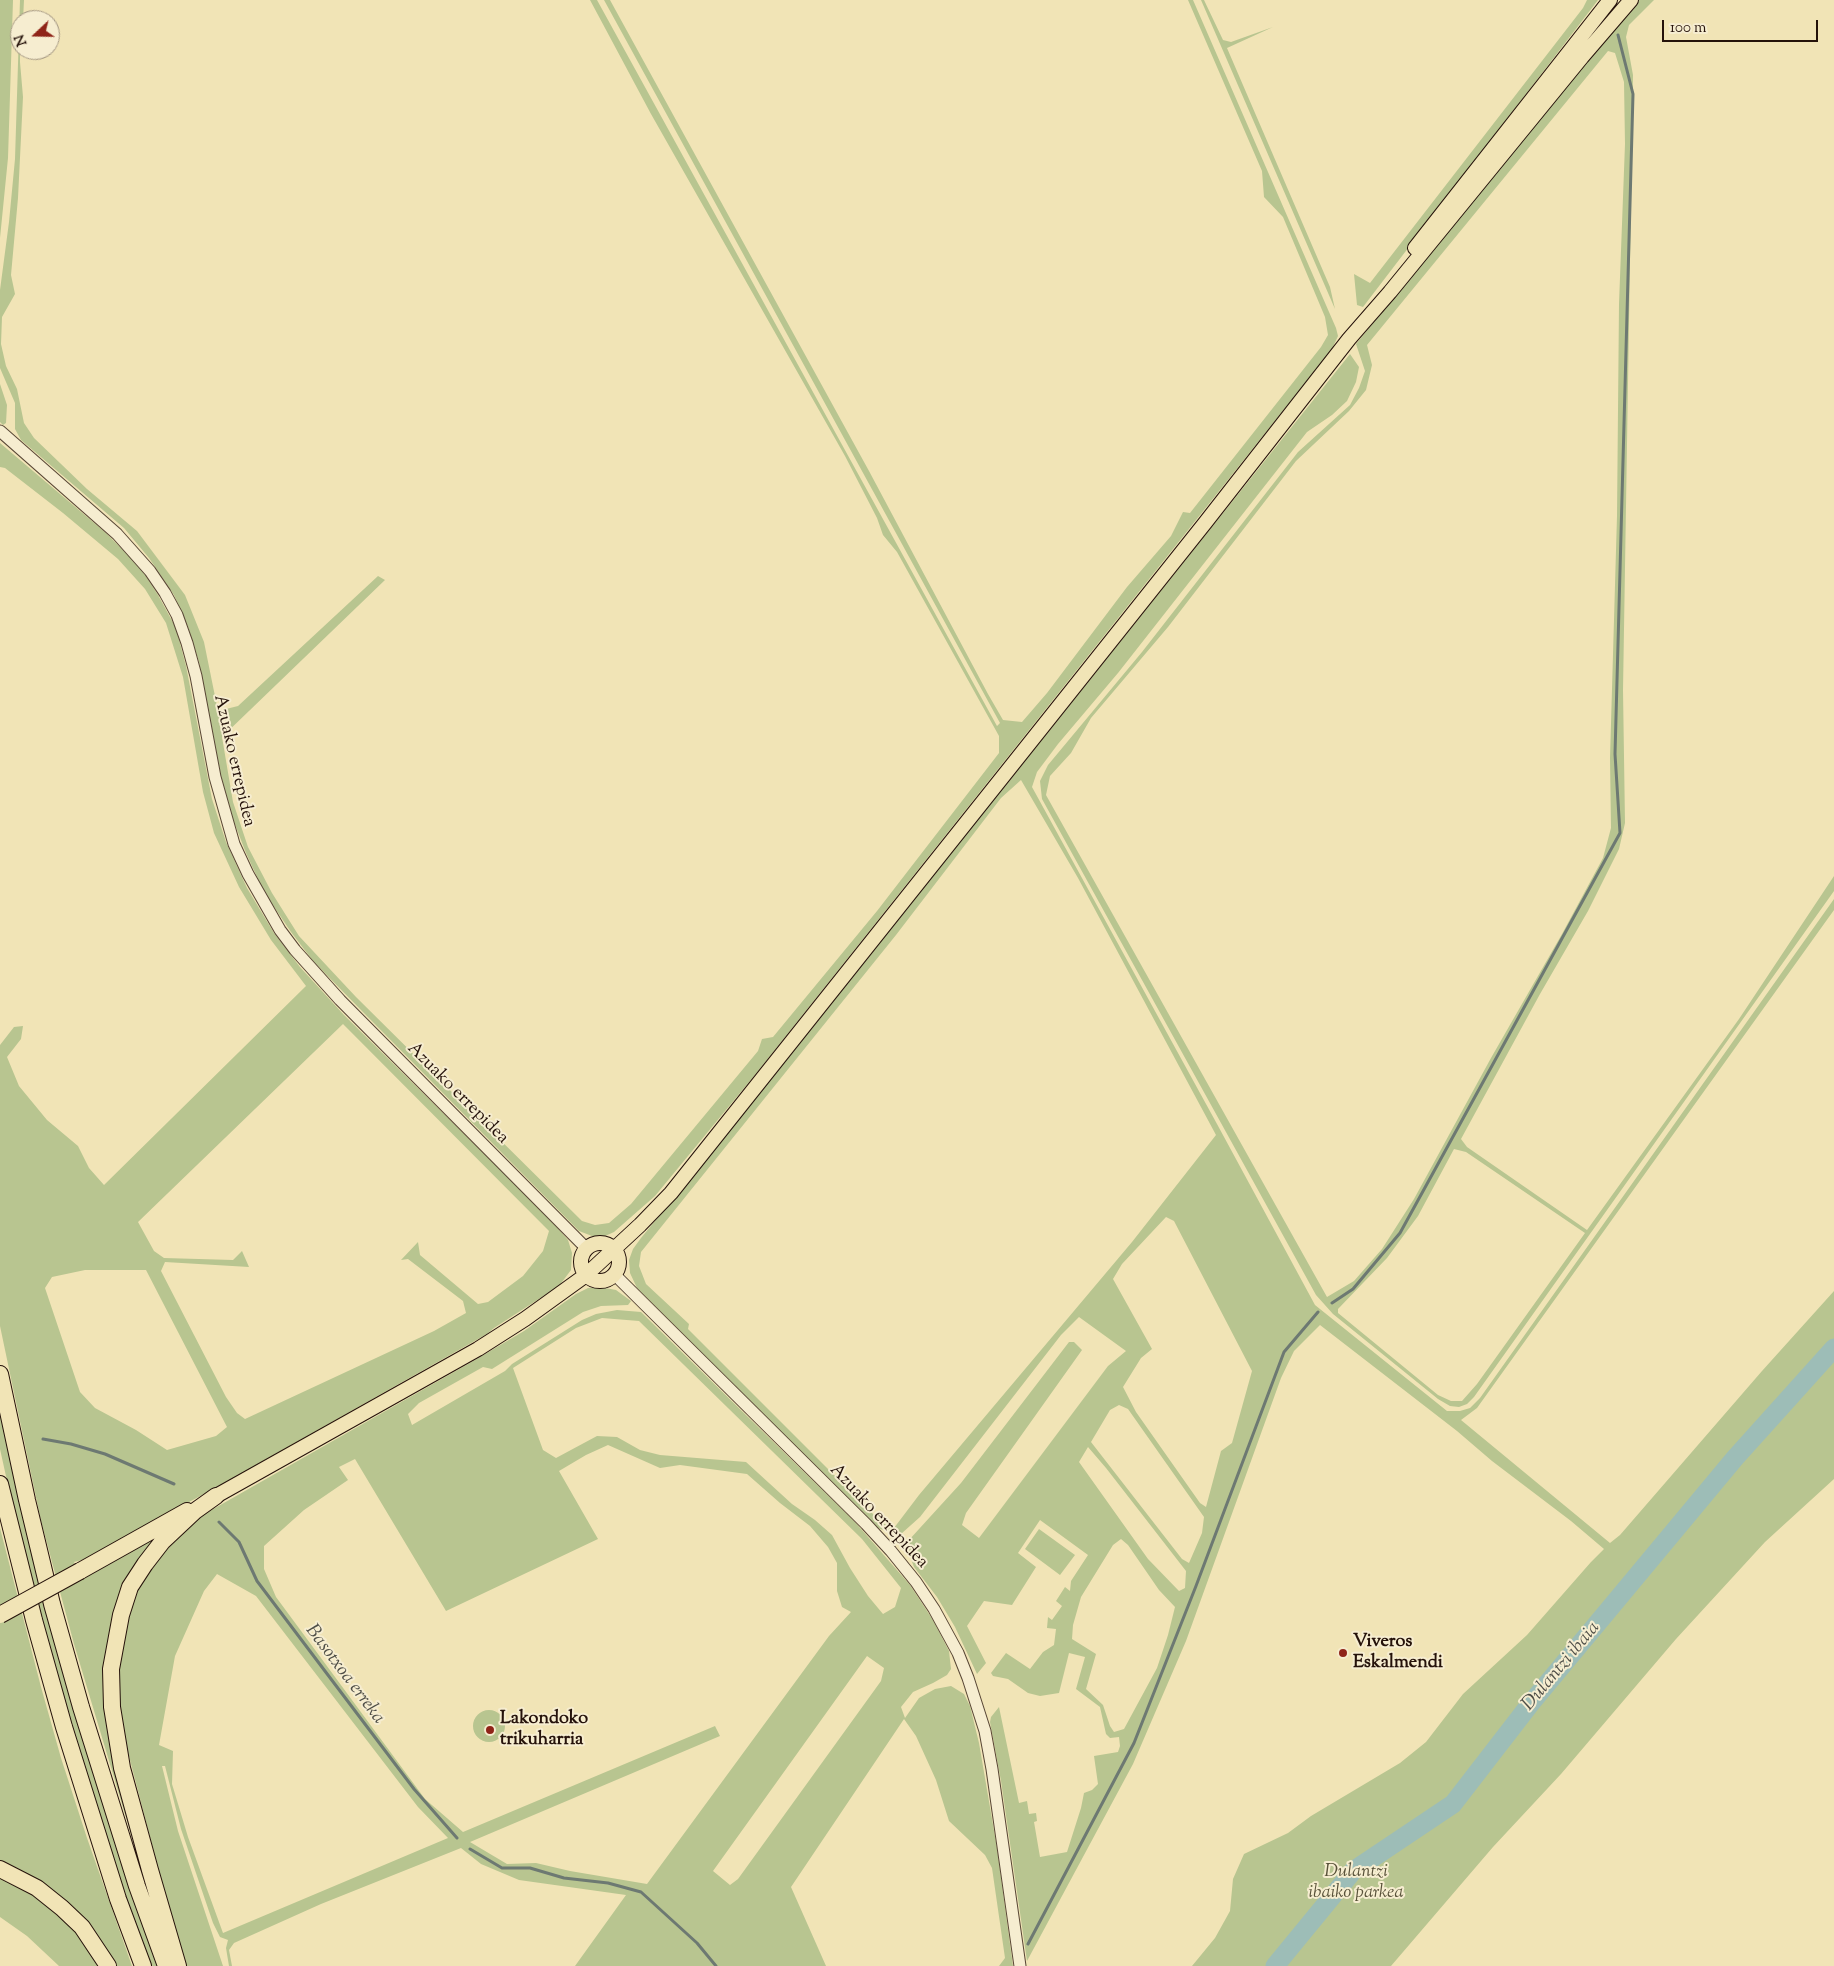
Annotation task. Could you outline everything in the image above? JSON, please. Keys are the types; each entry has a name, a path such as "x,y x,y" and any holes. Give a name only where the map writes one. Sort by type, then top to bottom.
{"highway":[{"path":"0,1374 29,1510 52,1604 81,1707 137,1886 166,1966"},
{"path":"0,1484 34,1620 64,1727 118,1899 142,1966"},
{"path":"0,1615 171,1519 216,1496"},
{"path":"178,1966 122,1768 112,1707 111,1669 121,1615 130,1587 162,1542 196,1511 216,1496"},
{"path":"0,1869 37,1888 62,1908 82,1927 108,1966"}],"main road":[{"path":"1360,326 1385,287 1448,204 1610,0"},
{"path":"216,1496 478,1349 525,1319 586,1275 615,1250 670,1193 1360,326 1631,0"},
{"path":"601,1243 615,1250 619,1258 619,1267 615,1275 606,1281 595,1281 586,1275 582,1269 581,1262 587,1249 593,1244 601,1243"}],"street":[{"name":"Azuako errepidea","path":"0,432 116,534 145,565 165,593 187,643 196,676 215,777 234,844 264,905 280,930 295,950 340,1000 587,1249"},
{"name":"Azuako errepidea","path":"615,1275 866,1524 891,1551 934,1609 958,1653 968,1678 984,1731 993,1778 1020,1966"}],"green space":[{"path":"0,0 13,0 13,10 10,10 11,60 8,158 0,238"},
{"path":"20,0 24,0 24,10 20,10"},
{"path":"590,0 597,0 997,726 1000,723 604,0 610,0 869,471 1003,720 1022,722 1047,693 1127,587 1171,536 1183,512 1190,513 1321,347 1328,335 1325,317 1283,217 1264,197 1262,171 1188,0 1193,0 1338,336 1332,349 754,1076 655,1196 614,1232 603,1237 592,1236 579,1231 313,961 291,932 264,892 234,822 221,776 199,662 188,627 174,595 149,558 124,528 21,440 15,429 15,403 0,368 0,290 15,159 18,60 20,60 23,97 18,198 11,275 15,294 2,317 1,344 6,366 17,389 24,423 34,438 87,489 137,531 185,595 204,642 218,711 238,706 378,576 385,580 222,737 233,802 248,847 272,893 299,936 356,997 582,1221 595,1225 609,1223 631,1204 758,1051 762,1039 773,1037 877,911 999,753 999,736 897,552 883,535 877,518 845,456 651,114"},
{"path":"1201,0 1204,0 1223,40 1231,42 1273,27 1227,48 1330,287 1335,309"},
{"path":"1587,0 1598,0 1363,307 1357,305 1354,274 1370,283 1583,8"},
{"path":"1637,0 1654,0 1629,25 1626,37 1633,75 1623,690 1625,823 1619,849 1588,911 1540,994 1461,1139 1467,1147 1587,1230 1739,1019 1834,876 1834,891 1474,1397 1467,1404 1459,1407 1450,1406 1438,1399 1333,1314 1316,1295 1042,799 1040,781 1048,765 1142,652 1298,452 1350,405 1365,371 1356,344","holes":["1608,51 1615,53 1624,82 1625,144 1619,304 1617,516 1610,758 1611,828 1603,858 1414,1199 1382,1249 1354,1281 1327,1297 1046,795 1050,776 1071,753 1091,718 1168,627 1296,461 1349,411 1366,390 1372,365 1367,345","1454,1149 1466,1152 1585,1233 1477,1384 1462,1401 1451,1401 1438,1395 1338,1313 1338,1309 1387,1258 1418,1216"]},
{"name":"Dulantzi ibaiko parkea","path":"1350,354 1359,367 1356,382 1347,401 1332,415 1307,432 1118,673 1058,744 1037,772 1032,787 1315,1305 1447,1411 1460,1411 1470,1408 1480,1398 1834,899 1834,910 1477,1408 1461,1420 1610,1543 1620,1535 1834,1291 1834,1479 1765,1542 1676,1639 1561,1774 1493,1847 1391,1966 1192,1966 1215,1938 1230,1911 1233,1879 1244,1854 1288,1833 1311,1816 1400,1763 1426,1742 1463,1694 1527,1635 1604,1549 1457,1431 1320,1325 1294,1351 1281,1378 1186,1641 1133,1764 1027,1961 1001,1781 990,1722 991,1717 999,1707 1019,1803 1027,1801 1029,1814 1036,1813 1037,1821 1034,1822 1040,1857 1067,1852 1084,1793 1092,1790 1098,1784 1094,1756 1118,1752 1120,1746 1119,1737 1110,1738 1106,1734 1100,1707 1076,1689 1085,1657 1069,1653 1059,1693 1040,1696 1028,1693 1008,1679 993,1676 991,1673 1006,1653 1030,1669 1043,1652 1054,1645 1056,1629 1047,1628 1048,1617 1052,1620 1062,1606 1056,1601 1065,1587 1070,1591 1071,1581 1088,1555 1040,1520 1018,1553 1036,1567 1012,1605 984,1601 967,1626 986,1663 977,1674 955,1627 937,1597 914,1567 909,1554 909,1540 961,1483 1069,1342 1074,1342 1082,1350 966,1513 962,1525 979,1538 1108,1366 1126,1351 1079,1317 1061,1335 920,1517 901,1534 893,1534 878,1528 637,1288 630,1273 629,1260 633,1249 641,1238 781,1067","holes":["1021,780 1078,878 1216,1135 1132,1242 919,1495 894,1528 881,1522 688,1329 689,1324 646,1284 639,1266 641,1252 896,935 1001,798","1166,1217 1174,1221 1252,1371 1232,1443 1221,1451 1206,1507 1200,1503 1136,1412 1123,1387 1141,1358 1152,1349 1113,1279 1122,1264","1119,1405 1128,1409 1204,1517 1202,1533 1189,1563 1182,1559 1091,1442 1110,1410","1088,1447 1186,1571 1185,1588 1179,1591 1148,1559 1079,1462","1121,1539 1128,1545 1159,1590 1175,1607 1157,1668 1124,1729 1114,1732 1103,1705 1086,1689 1096,1654 1072,1639 1073,1625 1081,1597 1113,1545"]},
{"path":"0,384 7,405 6,423 3,425 0,422"},
{"path":"0,443 106,533 140,567 176,628 186,666 212,799 226,842 247,888 274,933 300,967 344,1015 551,1220 568,1240 572,1253 571,1270 559,1286 487,1334 226,1482 82,1560 74,1562 82,1578 168,1528 142,1559 108,1651 133,1841 74,1644 41,1521 0,1326 0,1045 14,1027 23,1026 21,1039 7,1057 19,1086 47,1120 78,1146 89,1168 104,1185 306,986 271,940 239,887 214,833 203,792 183,677 166,623 145,589 118,559 63,513 5,468 0,467","holes":["343,1024 549,1231 543,1251 523,1276 488,1302 478,1304 420,1255 418,1242 401,1260 408,1259 463,1301 466,1313 434,1331 245,1419 237,1413 226,1397 161,1271 165,1262 249,1267 242,1251 233,1260 164,1258 154,1251 138,1222","85,1270 146,1270 227,1427 216,1436 167,1450 136,1430 95,1408 80,1392 45,1288 52,1277"]},
{"path":"600,1287 616,1290 631,1301 628,1305 601,1306 583,1312 492,1369 483,1367 419,1403 408,1414 412,1425 505,1371 512,1364 582,1320 596,1314 617,1310 641,1312 855,1522 910,1585 933,1620 949,1651 951,1669 947,1675 913,1692 901,1707 905,1718 919,1698 935,1689 951,1686 964,1694 970,1706 979,1743 997,1848 1013,1966 999,1966 1005,1958 992,1868 985,1855 949,1821 936,1780 916,1736 904,1719 791,1887 826,1966 575,1966 626,1895 519,1880 481,1864 461,1848 321,1904 234,1943 229,1950 232,1966 229,1966 226,1948 228,1940 220,1937 213,1923 181,1829 165,1766 162,1766 178,1831 223,1966 186,1966 166,1899 123,1733 119,1694 120,1654 126,1619 138,1590 155,1563 177,1537 201,1516 475,1360 524,1331 576,1294 588,1288","holes":["602,1318 639,1321 862,1539 901,1588 895,1607 883,1614 868,1596 832,1535 792,1504 746,1462 660,1455 640,1450 617,1437 597,1436 556,1458 543,1450 513,1368 576,1328","608,1445 660,1468 680,1465 747,1474 810,1526 828,1547 837,1563 837,1591 842,1607 851,1612 829,1636 647,1884 570,1871 536,1863 507,1864 470,1842 720,1736 715,1726 463,1832 425,1799 276,1597 264,1569 264,1546 304,1510 348,1480 339,1467 355,1459 446,1611 598,1539 559,1471","217,1574 256,1596 418,1807 448,1838 223,1933 188,1837 172,1784 173,1751 159,1745 175,1656 204,1591","867,1656 884,1668 881,1681 738,1879 730,1885 713,1871"]},
{"path":"0,1409 158,1966 149,1966 124,1894 50,1654 15,1517 0,1449"},
{"path":"0,1528 61,1758 132,1966 115,1966 104,1947 0,1864"},
{"path":"1039,1529 1075,1555 1060,1575 1025,1549"},
{"path":"489,1710 495,1711 500,1715 504,1720 504,1732 500,1737 495,1741 489,1742 483,1741 478,1737 474,1732 473,1726 474,1720 478,1715 483,1711"},
{"path":"0,1878 25,1890 49,1906 73,1927 101,1966 59,1966 27,1936 0,1917"}],"waterway":[{"path":"1332,1303 1353,1289 1400,1233 1620,833 1615,754 1633,94 1618,35"},
{"path":"1028,1944 1134,1743 1196,1586 1284,1352 1318,1312"},
{"name":"Dulantzi ibaia","path":"1275,1966 1353,1871 1453,1804 1531,1703 1735,1458 1834,1348"},
{"name":"Basotxoa erreka","path":"43,1439 71,1444 105,1454 174,1484"},
{"name":"Basotxoa erreka","path":"219,1522 239,1542 257,1581 414,1789 457,1838"},
{"name":"Basotxoa erreka","path":"470,1849 502,1868 530,1868 564,1878 608,1883 641,1892 697,1943 716,1966"}],"place":[{"name":"Viveros Eskalmendi","path":"1343,1653"},
{"name":"Lakondoko trikuharria","path":"490,1730"}]}
